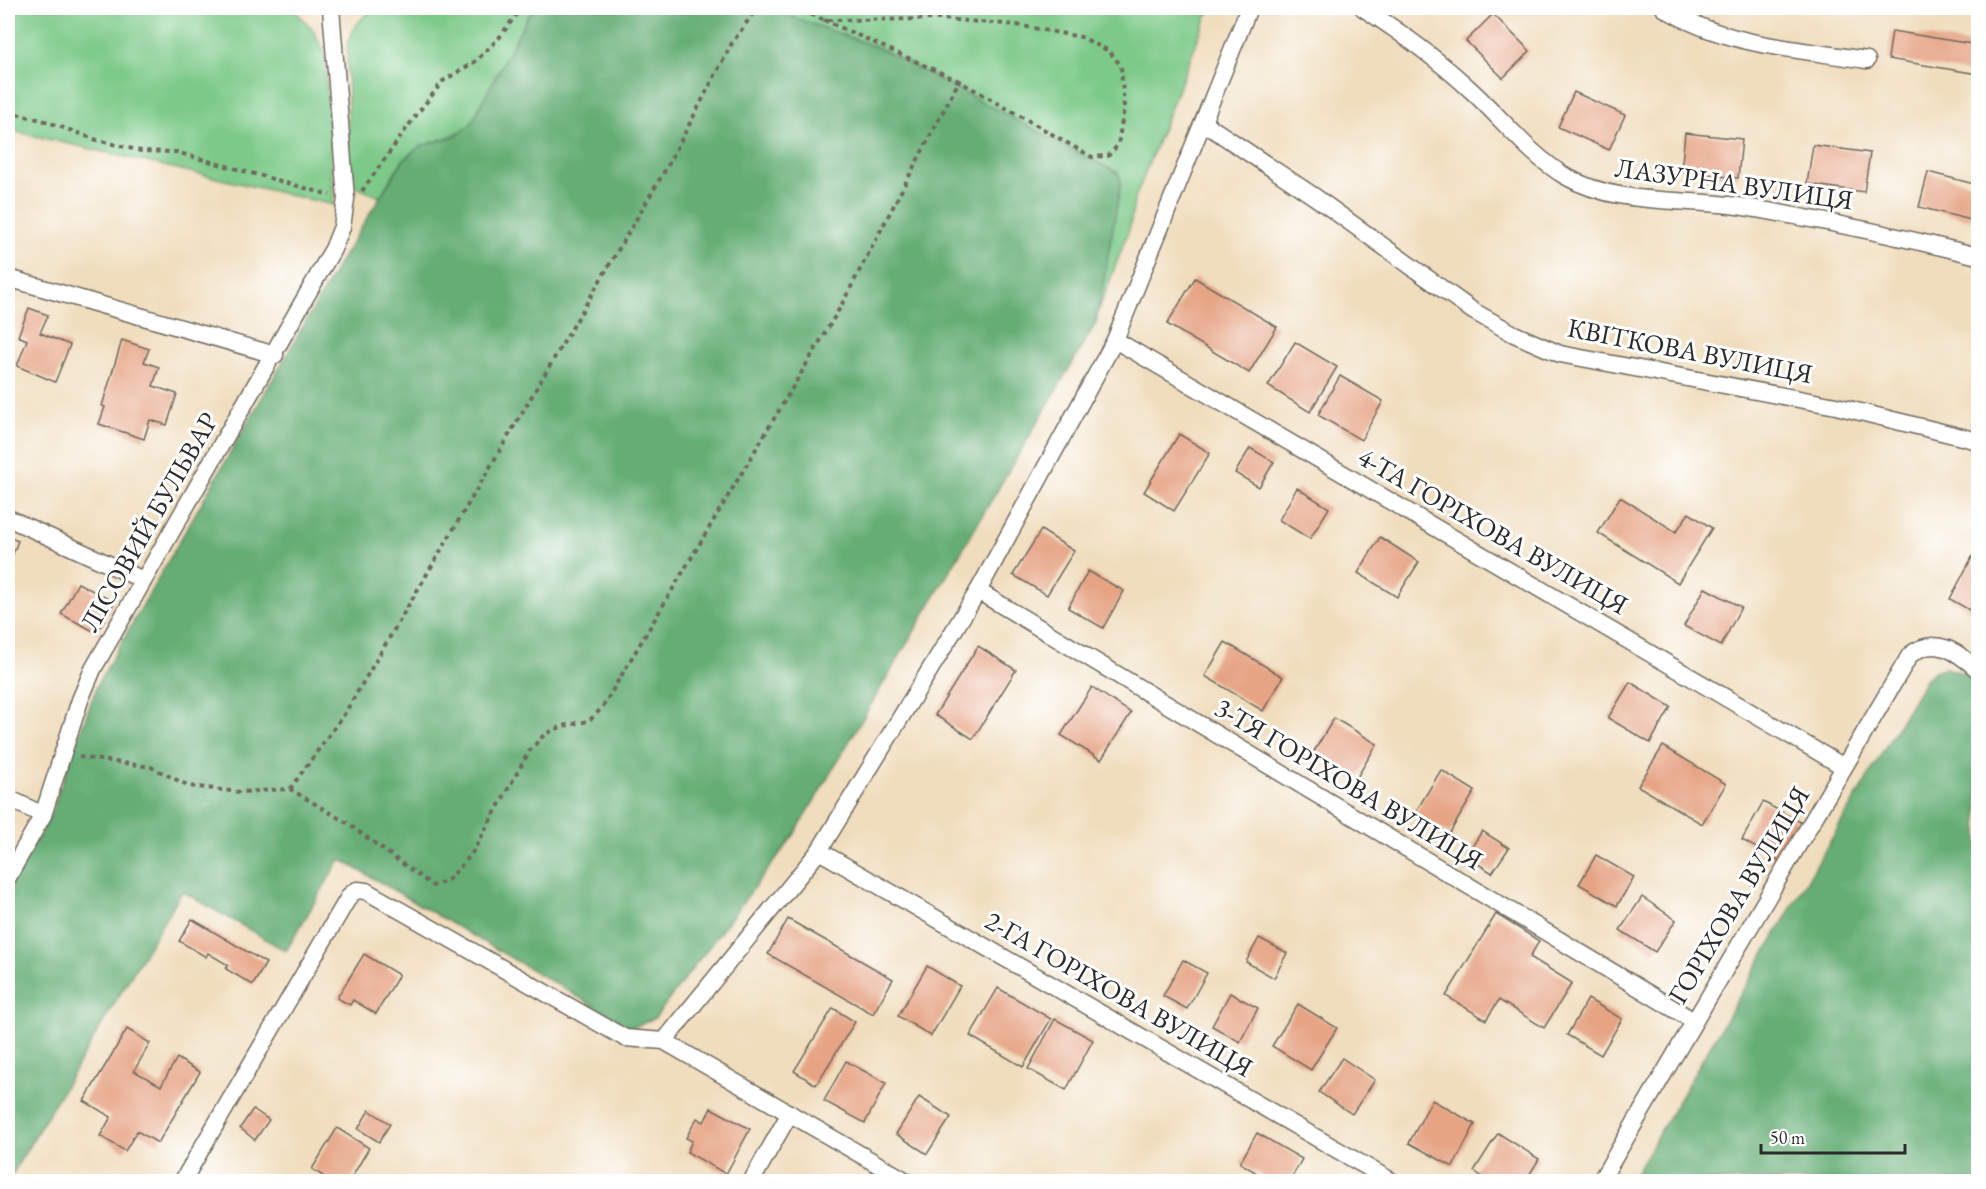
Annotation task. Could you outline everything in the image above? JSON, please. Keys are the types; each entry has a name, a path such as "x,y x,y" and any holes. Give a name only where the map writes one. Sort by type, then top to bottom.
{"street":[{"name":"ЛІСОВИЙ БУЛЬВАР","path":"8,877 43,815 93,669 275,355 333,249 342,227 346,199 331,8"},
{"path":"664,1041 819,851 978,591 1115,340 1249,8"},
{"name":"ЛАЗУРНА ВУЛИЦЯ","path":"1363,8 1436,60 1542,160 1566,176 1595,189 1626,197 1719,203 1797,215 1978,256"},
{"path":"1664,8 1704,29 1738,40 1867,60"},
{"name":"КВІТКОВА ВУЛИЦЯ","path":"1204,123 1315,197 1473,311 1514,334 1560,354 1836,406 1978,441"},
{"path":"8,278 275,355"},
{"name":"4-ТА ГОРІХОВА ВУЛИЦЯ","path":"1115,340 1844,767"},
{"path":"8,518 143,580"},
{"name":"3-ТЯ ГОРІХОВА ВУЛИЦЯ","path":"978,591 1694,1021"},
{"name":"ГОРІХОВА ВУЛИЦЯ","path":"1600,1182 1910,655 1920,647 1931,645 1955,651 1978,670"},
{"path":"8,798 43,815"},
{"name":"2-ГА ГОРІХОВА ВУЛИЦЯ","path":"819,851 1394,1182"},
{"path":"182,1182 350,895 357,890 366,891 625,1038 664,1041 908,1182"},
{"path":"751,1182 790,1113"}],"path":[{"path":"8,112 42,120 97,140 141,151 177,152 346,199 367,188 414,118 443,81 476,61 499,38 521,8"},
{"path":"290,789 345,713 667,168 732,43 757,8"},
{"path":"794,8 959,81 1092,157 1108,156 1118,145 1124,108 1121,66 1109,51 1082,37 1017,25 943,19 824,20"},
{"path":"62,756 151,767 189,786 240,792 290,789 347,822 433,886 448,880 471,855 530,750 545,734 563,726 589,721 603,708 841,306 959,81"}],"green space":[{"path":"8,8 292,8 312,29 325,56 334,205 8,130"},
{"path":"370,8 535,8 527,18 470,125 452,136 422,146 408,155 397,168 380,197 356,187 349,180 347,43 357,24 371,10"},
{"path":"535,8 767,8 877,47 1118,173 1121,182 1096,323 794,835 655,1018 632,1028 340,859 286,951 182,891 8,1181 8,890 49,819 98,683 343,257 403,160 420,146 455,136 470,125 527,18"},
{"path":"767,8 1210,8 1134,201 1130,227 1098,312 1121,182 1118,173 877,47"},
{"path":"1944,668 1967,674 1978,685 1978,1181 1631,1181 1926,678"}],"building":[{"path":"1493,14 1530,51 1503,78 1466,41"},
{"path":"1892,31 1978,45 1978,74 1888,59"},
{"path":"1574,92 1625,115 1609,150 1558,127"},
{"path":"1685,133 1742,139 1738,178 1681,172"},
{"path":"1813,145 1870,153 1864,192 1807,184"},
{"path":"1928,172 1978,185 1971,220 1919,207"},
{"path":"1195,278 1277,327 1249,373 1167,324"},
{"path":"29,308 48,315 40,333 70,345 55,382 17,366 27,340 18,336"},
{"path":"122,340 149,349 144,362 159,367 153,386 177,394 167,425 150,420 144,439 99,424 105,407 102,406"},
{"path":"1295,342 1337,367 1310,412 1268,386"},
{"path":"1340,376 1383,401 1361,440 1318,415"},
{"path":"1179,434 1210,453 1174,511 1144,492"},
{"path":"1250,448 1274,462 1259,487 1235,473"},
{"path":"1297,488 1329,508 1310,539 1279,520"},
{"path":"1620,497 1676,532 1689,513 1712,528 1678,583 1598,533"},
{"path":"1041,530 1074,551 1047,595 1013,575"},
{"path":"8,537 18,541 11,559 8,558"},
{"path":"1380,537 1419,562 1397,597 1358,573"},
{"path":"1978,546 1978,615 1950,599"},
{"path":"1088,571 1124,591 1103,628 1068,608"},
{"path":"78,583 114,602 97,633 61,614"},
{"path":"1705,588 1741,607 1721,646 1684,626"},
{"path":"1225,642 1283,677 1263,711 1205,676"},
{"path":"978,646 1016,670 973,739 935,715"},
{"path":"1630,682 1671,707 1650,743 1608,718"},
{"path":"1092,687 1131,713 1101,760 1061,735"},
{"path":"1334,718 1377,744 1356,779 1313,753"},
{"path":"1663,746 1726,784 1702,824 1638,786"},
{"path":"1441,770 1475,791 1449,834 1415,813"},
{"path":"1763,802 1802,823 1780,861 1742,840"},
{"path":"1482,831 1509,848 1492,873 1466,856"},
{"path":"1596,855 1634,877 1617,906 1579,884"},
{"path":"1642,897 1676,920 1655,952 1620,930"},
{"path":"1496,914 1539,941 1530,957 1572,983 1544,1028 1499,1000 1486,1020 1446,996"},
{"path":"192,919 266,963 253,985 226,969 228,965 208,953 206,957 179,941"},
{"path":"788,919 893,979 873,1014 768,954"},
{"path":"1259,938 1287,953 1274,978 1246,962"},
{"path":"364,954 399,975 376,1014 353,1000 350,1005 337,998"},
{"path":"1183,960 1207,973 1187,1009 1163,996"},
{"path":"927,966 960,986 931,1036 898,1016"},
{"path":"998,988 1051,1019 1023,1067 970,1036"},
{"path":"1230,993 1258,1008 1240,1042 1212,1026"},
{"path":"1588,999 1622,1019 1601,1055 1567,1035"},
{"path":"1298,1004 1337,1028 1311,1070 1272,1046"},
{"path":"833,1008 855,1022 816,1085 794,1071"},
{"path":"1055,1019 1093,1040 1066,1090 1028,1069"},
{"path":"127,1029 150,1043 134,1071 161,1086 177,1058 200,1072 158,1143 137,1131 125,1151 100,1136 111,1117 84,1101"},
{"path":"1342,1058 1375,1080 1352,1114 1319,1092"},
{"path":"846,1061 886,1083 865,1123 824,1101"},
{"path":"919,1097 951,1117 927,1154 896,1134"},
{"path":"1432,1100 1475,1124 1453,1167 1409,1143"},
{"path":"711,1108 750,1129 726,1174 687,1152 692,1141 686,1138 697,1118 704,1122"},
{"path":"253,1109 269,1120 255,1140 240,1128"},
{"path":"369,1110 390,1124 379,1142 358,1129"},
{"path":"337,1128 369,1148 349,1182 332,1182 312,1169"},
{"path":"1257,1133 1302,1159 1289,1182 1272,1182 1240,1163"},
{"path":"1498,1133 1539,1159 1525,1182 1490,1182 1474,1171"}]}
